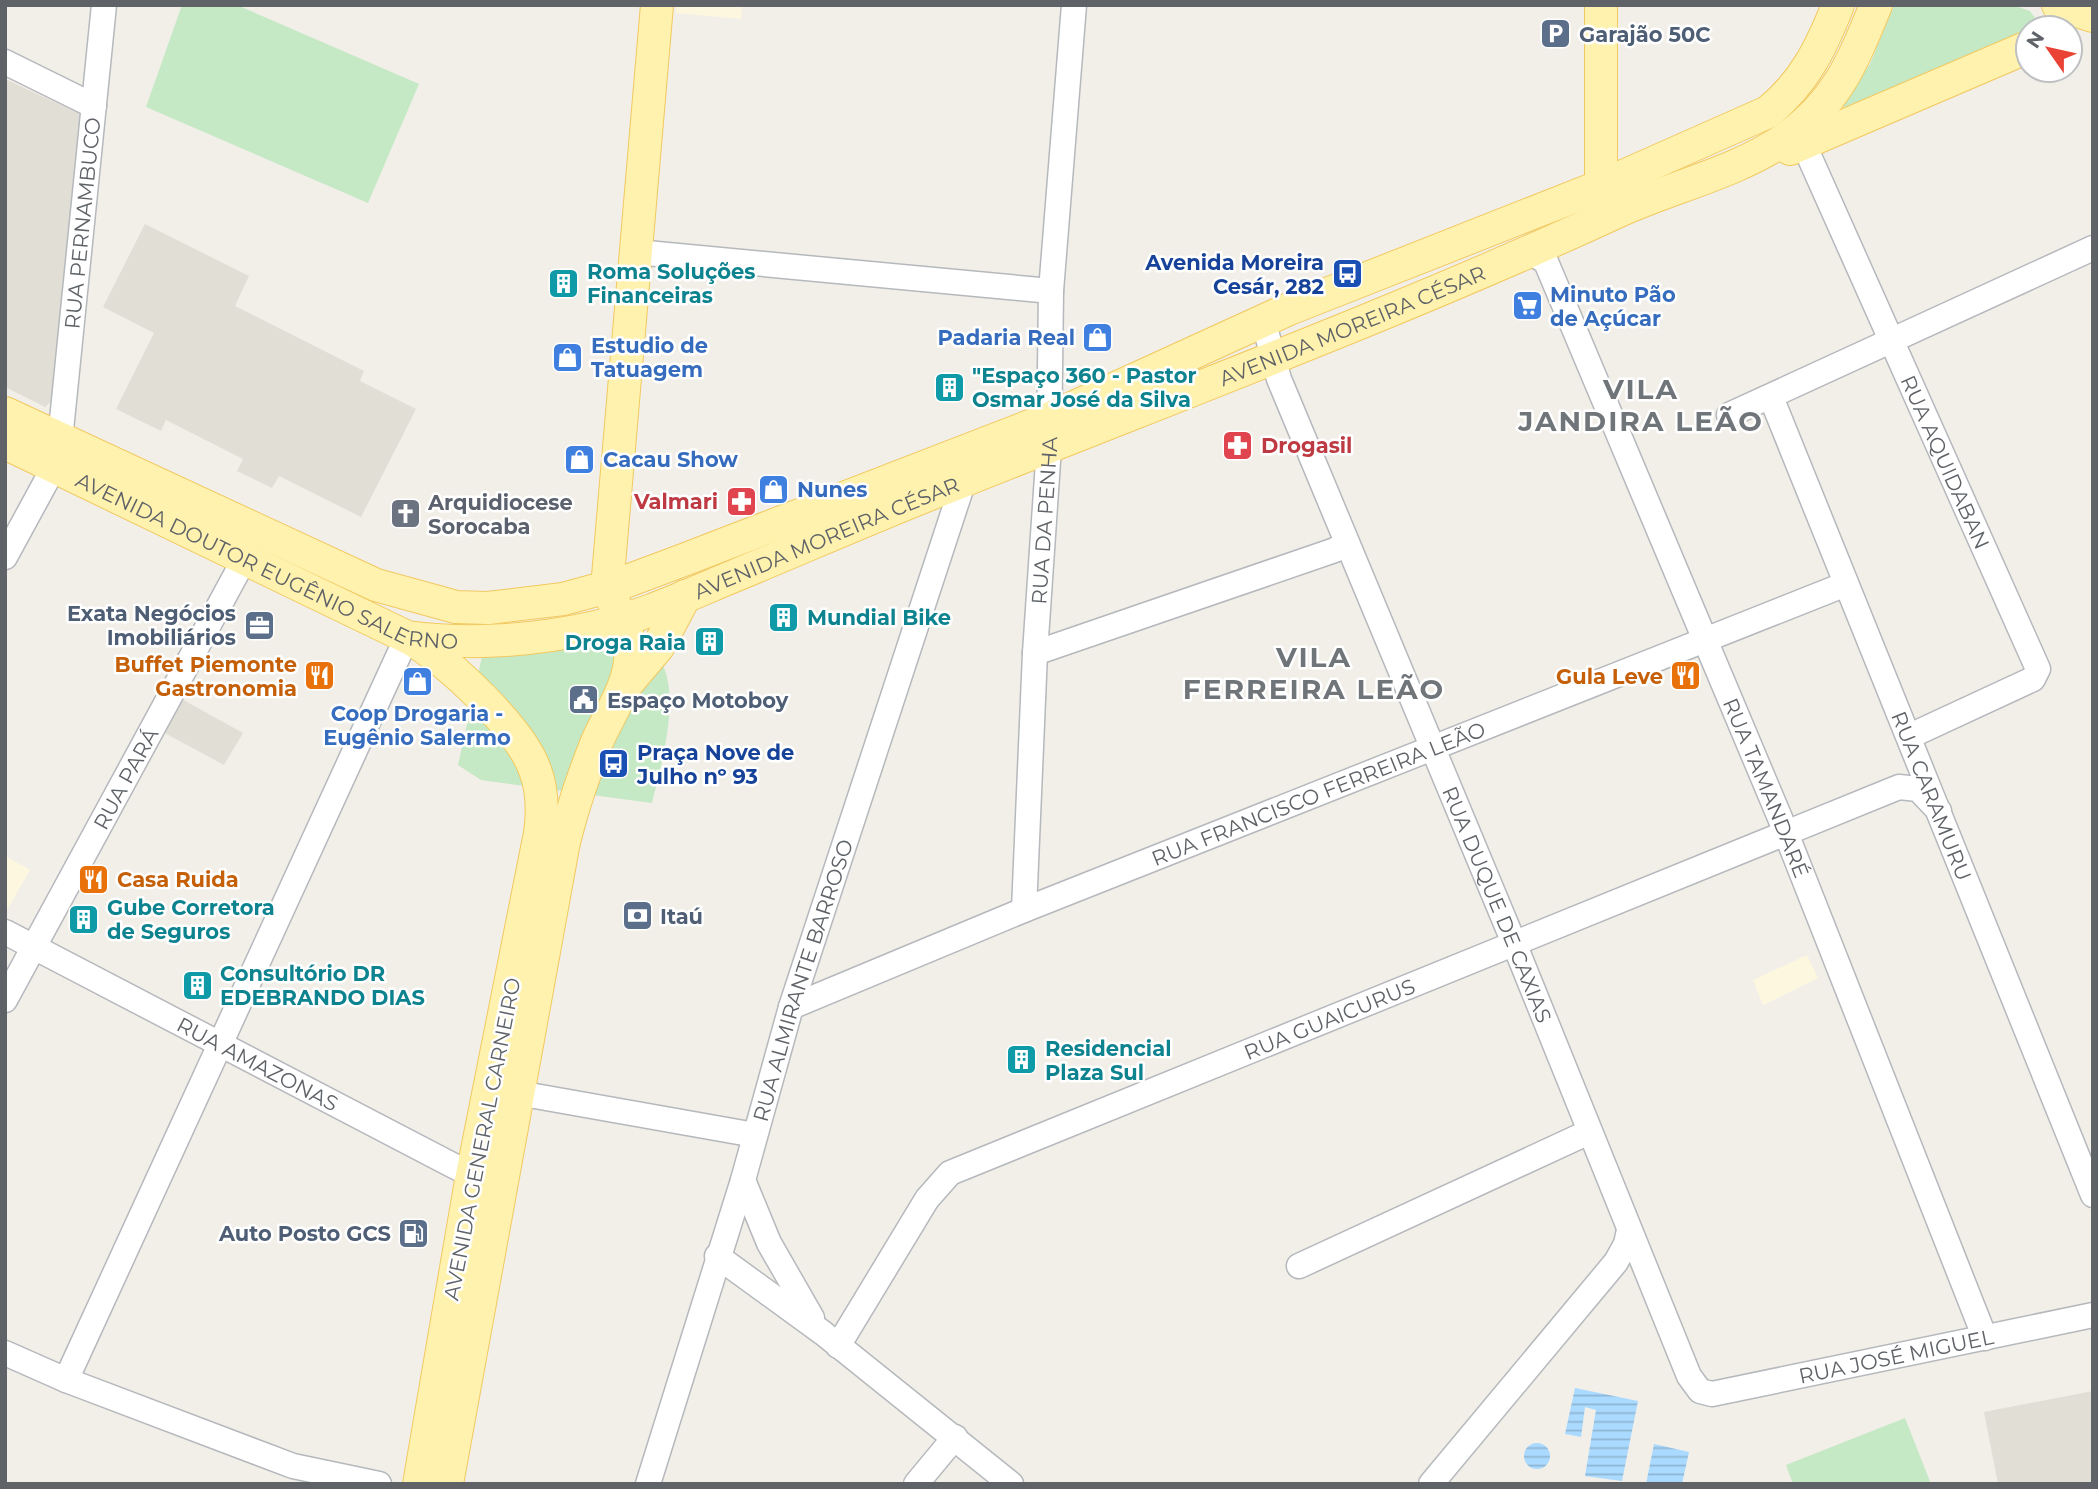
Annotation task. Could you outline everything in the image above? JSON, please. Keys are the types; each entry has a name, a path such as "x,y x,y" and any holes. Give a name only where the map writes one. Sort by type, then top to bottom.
{"main road":[{"path":"407,637 447,665 541,763 559,771 576,765 597,742 622,690 631,650 607,587 657,5"},
{"path":"1443,287 1500,250 1598,206 1601,186 1601,5"},
{"name":"AVENIDA MOREIRA CÉSAR","path":"620,620 685,596 964,480 1214,344 1264,320 1601,186 1768,112 1787,96 1807,73 1838,5"},
{"path":"1808,131 1849,72 1876,5"},
{"path":"2058,5 2093,18"},
{"name":"AVENIDA MOREIRA CÉSAR","path":"563,599 607,587 1048,433 1272,366 1443,287 1526,255 1626,208 1736,166 1808,131 2014,52"},
{"name":"AVENIDA DOUTOR EUGÊNIO SALERNO","path":"5,414 57,453 245,558 407,637 453,643 484,642 594,627 620,620"},
{"name":"AVENIDA DOUTOR EUGÊNIO SALERNO","path":"5,443 57,453 376,585 446,605 488,608 563,599"},
{"path":"622,690 658,647 685,596"},
{"path":"477,694 475,668 484,642 499,622 563,599"},
{"name":"AVENIDA GENERAL CARNEIRO","path":"447,1484 563,846 577,796 597,742"},
{"name":"AVENIDA GENERAL CARNEIRO","path":"419,1484 472,1175 540,833 541,794 536,770 522,743"}],"street":[{"name":"RUA PERNAMBUCO","path":"57,453 104,5"},
{"name":"RUA DA PENHA","path":"1024,910 1048,433 1051,290 1074,5"},
{"path":"5,62 94,106"},
{"name":"RUA AQUIDABAN","path":"1808,131 1891,341 2038,669 2034,679 1912,741"},
{"path":"1729,415 2093,248"},
{"path":"636,252 1051,290"},
{"name":"RUA TAMANDARÉ","path":"1526,255 1535,255 1546,262 1785,831 1985,1338"},
{"name":"RUA DUQUE DE CAXIAS","path":"1264,320 1272,366 1514,943 1689,1376 1700,1391"},
{"path":"1214,344 1229,342 1245,346 1272,366"},
{"name":"RUA CARAMURU","path":"1771,397 2093,1195"},
{"path":"5,557 57,453"},
{"name":"RUA ALMIRANTE BARROSO","path":"648,1484 717,1256 743,1180 791,1007 964,480"},
{"path":"1035,653 1335,550 1346,543"},
{"name":"RUA PARÁ","path":"5,1000 177,689 245,558"},
{"name":"RUA FRANCISCO FERREIRA LEÃO","path":"791,1007 1024,910 1846,584"},
{"path":"66,1380 407,637"},
{"path":"1899,787 1913,769 1912,741"},
{"path":"1899,787 1918,789 1939,811"},
{"name":"RUA GUAICURUS","path":"830,1339 927,1199 950,1173 1785,831 1899,787"},
{"name":"RUA AMAZONAS","path":"5,932 472,1175"},
{"path":"518,1093 755,1135"},
{"path":"1299,1266 1589,1132"},
{"path":"472,1175 488,1171 503,1161 507,1154"},
{"path":"743,1180 796,1295 830,1339"},
{"path":"726,1230 744,1232 774,1252"},
{"path":"1431,1484 1616,1262 1623,1252 1629,1230"},
{"path":"717,1256 830,1339 1011,1484"},
{"name":"RUA JOSÉ MIGUEL","path":"1700,1391 1712,1394 2093,1315"},
{"path":"5,1353 66,1380 293,1466 379,1484"},
{"path":"916,1484 955,1437"}],"shaded area":[{"path":"676,5 742,5 741,19 676,13"},
{"path":"5,79 78,113 87,126 55,398 45,407 5,387"},
{"path":"145,224 249,276 235,306 364,371 360,381 416,409 361,517 279,476 272,488 237,471 243,459 166,420 161,431 116,409 154,333 103,307"},
{"path":"180,698 243,733 224,765 161,731"},
{"path":"5,856 30,870 7,910 5,908"},
{"path":"1807,955 1818,978 1763,1005 1753,980"},
{"path":"2093,1391 2093,1484 1998,1484 1984,1412"}],"green space":[{"path":"182,5 237,5 419,84 368,203 146,107"},
{"path":"1894,5 2012,5 2032,14 2014,14 2014,42 1848,111 1841,103 1870,64"},
{"path":"616,635 642,645 655,654 664,667 668,685 668,726 652,803 481,780 458,765 483,652"},
{"path":"1905,1418 1931,1484 1793,1484 1786,1465"}],"water":[{"path":"1575,1388 1638,1401 1622,1481 1585,1476 1596,1410 1585,1407 1581,1437 1565,1434"},
{"path":"1537,1443 1546,1447 1550,1456 1546,1465 1537,1469 1528,1465 1524,1456 1528,1447"},
{"path":"1654,1444 1689,1452 1682,1484 1646,1484"}],"place":[{"name":"Garajão 50C","path":"1556,34"},
{"name":"Avenida Moreira Cesár, 282","path":"1347,274"},
{"name":"Roma Soluções Financeiras","path":"564,283"},
{"name":"Minuto Pão de Açúcar","path":"1527,306"},
{"name":"Padaria Real","path":"1098,337"},
{"name":"Estudio de Tatuagem","path":"568,357"},
{"name":"\"Espaço 360 - Pastor Osmar José da Silva","path":"949,387"},
{"name":"Drogasil","path":"1238,445"},
{"name":"Cacau Show","path":"580,459"},
{"name":"Nunes","path":"774,489"},
{"name":"Valmari","path":"741,501"},
{"name":"Arquidiocese Sorocaba","path":"405,514"},
{"name":"Mundial Bike","path":"784,617"},
{"name":"Exata Negócios Imobiliários","path":"259,625"},
{"name":"Droga Raia","path":"709,642"},
{"name":"Buffet Piemonte Gastronomia","path":"320,676"},
{"name":"Gula Leve","path":"1686,676"},
{"name":"Coop Drogaria - Eugênio Salermo","path":"417,681"},
{"name":"Espaço Motoboy","path":"584,700"},
{"name":"Praça Nove de Julho nº 93","path":"614,764"},
{"name":"Casa Ruida","path":"94,879"},
{"name":"Itaú","path":"637,916"},
{"name":"Gube Corretora de Seguros","path":"84,919"},
{"name":"Consultório DR EDEBRANDO DIAS","path":"197,985"},
{"name":"Residencial Plaza Sul","path":"1022,1060"},
{"name":"Auto Posto GCS","path":"414,1233"}],"district":[{"name":"VILA JANDIRA LEÃO","path":"1641,405"},
{"name":"VILA FERREIRA LEÃO","path":"1314,673"}]}
